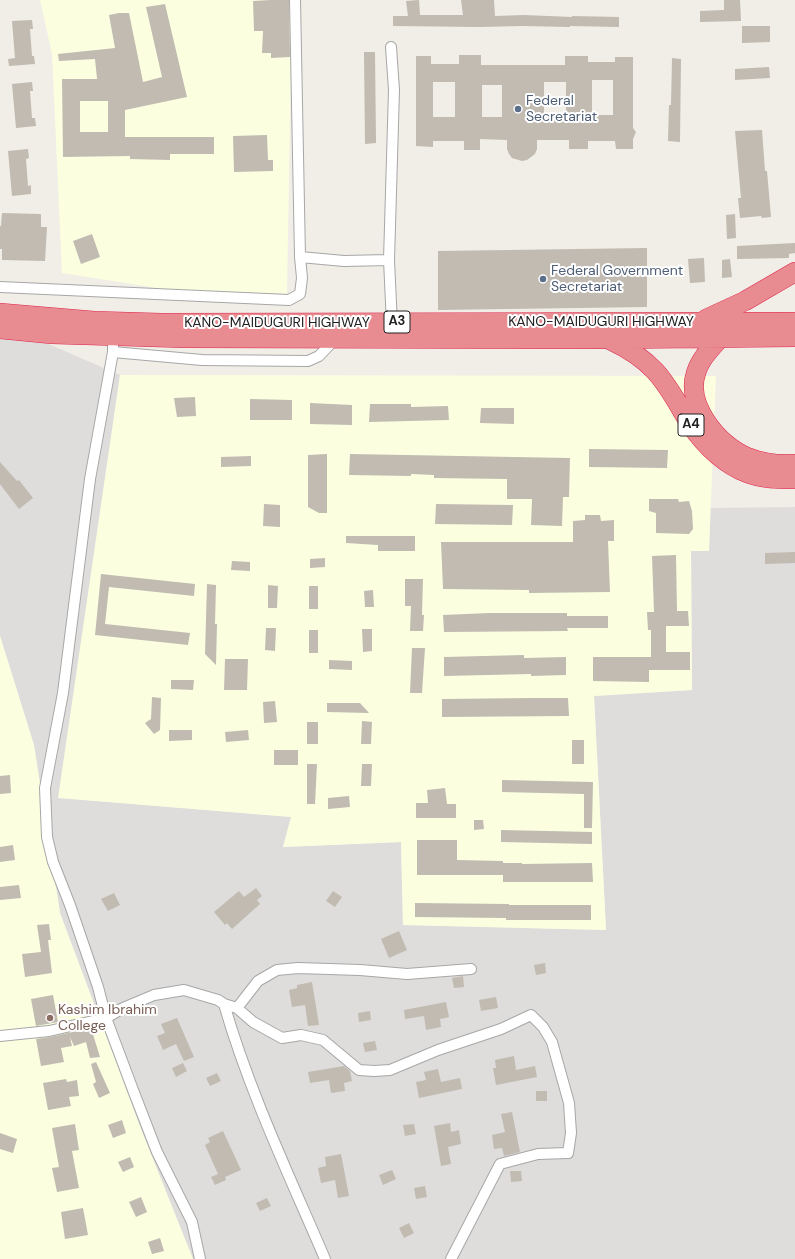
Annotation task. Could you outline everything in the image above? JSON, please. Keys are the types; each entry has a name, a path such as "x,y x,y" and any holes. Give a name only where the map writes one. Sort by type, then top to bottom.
{"highway":[{"path":"700,322 746,301 795,272"},
{"name":"KANO-MAIDUGURI HIGHWAY","path":"0,313 94,321 392,330 700,322 795,322"},
{"name":"KANO-MAIDUGURI HIGHWAY","path":"0,329 52,334 113,344 335,338 392,330 471,338 607,339 795,337"},
{"name":"A4","path":"720,338 700,362 695,374 694,384 699,410 715,434 746,457 780,465 795,464"},
{"name":"A4","path":"607,339 633,352 655,371 702,440 716,454 736,468 748,474 768,478 795,479"}],"street":[{"path":"0,287 289,300 300,294 302,278 300,257 295,0"},
{"path":"391,47 394,90 389,260 392,330"},
{"path":"300,257 344,261 389,260"},
{"path":"113,344 90,479 63,693 45,788 47,837 53,862 70,905 98,987 106,1018 157,1152 192,1222 200,1259"},
{"path":"237,1008 258,981 277,970 306,968 360,970 407,974 471,969"},
{"path":"0,1036 49,1031 106,1018 123,1008 154,996 184,990 218,1000 224,1004 237,1008 253,1022 282,1038 301,1035 324,1040 359,1070 374,1071 390,1070 438,1050 501,1029 532,1014 543,1027 552,1042 569,1102 571,1133 568,1153 538,1154 500,1164 451,1259"},
{"path":"224,1004 236,1045 277,1149 325,1259"}],"shaded area":[{"path":"40,0 291,0 287,294 176,291 62,273 52,54"},
{"path":"0,323 120,375 62,798 291,817 283,847 401,842 403,925 606,930 594,696 692,690 691,550 709,551 710,508 795,507 795,1259 193,1259 139,1124 60,913 34,745 0,636"},
{"path":"120,375 716,376 709,551 691,551 692,690 594,696 606,930 403,925 401,842 283,847 291,817 58,798"},
{"name":"Kashim Ibrahim College","path":"0,636 34,745 60,913 139,1124 193,1259 0,1259"}],"building":[{"path":"289,0 290,57 271,58 271,53 262,53 263,31 254,31 253,1"},
{"path":"419,0 420,15 463,15 461,0 494,0 495,16 524,15 619,17 619,27 393,26 393,16 408,16 406,1"},
{"path":"724,0 740,0 741,21 700,22 700,11 724,10"},
{"path":"165,4 187,97 125,110 125,137 214,137 214,154 170,154 170,160 130,159 130,156 63,157 62,79 97,79 95,59 59,61 58,54 115,48 109,15 129,13 143,82 162,77 146,7","holes":["80,101 108,101 108,132 80,132"]},
{"path":"32,20 33,29 30,29 32,56 34,56 35,64 9,66 8,59 15,58 12,21"},
{"path":"742,26 770,26 770,42 742,43"},
{"path":"364,52 375,52 376,143 365,144"},
{"path":"459,55 481,55 481,65 565,65 565,56 588,56 588,62 615,62 615,57 633,57 633,128 636,132 633,139 633,149 616,149 615,141 588,141 588,149 569,149 569,140 537,140 537,149 535,154 527,160 522,161 512,158 509,154 507,149 507,140 480,139 480,150 464,150 464,141 433,141 433,147 416,146 416,56 431,56 431,64 459,64","holes":["592,80 613,80 613,115 592,115","433,82 455,82 455,117 433,117","544,82 566,82 566,115 544,115","482,85 502,85 502,117 482,117"]},
{"path":"672,58 681,59 680,142 668,141 669,105 671,105"},
{"path":"769,67 770,78 735,80 735,69"},
{"path":"32,82 33,91 30,91 32,118 35,118 36,126 16,128 12,84"},
{"path":"762,130 765,171 767,171 771,217 762,218 761,216 740,218 738,198 741,198 735,131"},
{"path":"267,135 268,160 273,160 273,171 234,172 233,136"},
{"path":"28,149 29,158 26,159 28,186 31,185 31,194 12,196 8,151"},
{"path":"2,213 41,214 41,227 47,227 45,261 2,260 2,249 0,249 0,226"},
{"path":"735,214 736,238 727,239 726,215"},
{"path":"92,234 100,257 81,264 73,241"},
{"path":"795,243 795,253 789,254 789,258 737,259 737,246"},
{"name":"Federal Government Secretariat","path":"647,248 647,307 438,310 438,251"},
{"path":"704,258 705,282 690,283 688,259"},
{"path":"730,259 732,277 722,278 722,260"},
{"path":"195,397 196,416 177,417 174,398"},
{"path":"250,399 292,400 292,420 250,420"},
{"path":"310,403 352,405 352,425 310,424"},
{"path":"370,404 411,404 411,407 448,406 449,420 369,422"},
{"path":"481,408 514,408 514,424 480,423"},
{"path":"589,449 668,450 667,468 589,467"},
{"path":"327,454 327,513 319,513 308,507 308,455"},
{"path":"350,454 570,458 569,497 563,497 562,526 531,525 532,499 507,499 507,479 434,478 434,475 411,474 411,476 349,475"},
{"path":"251,456 251,466 221,467 221,457"},
{"path":"0,462 17,481 19,480 33,498 19,509 0,484"},
{"path":"649,499 678,499 679,502 689,501 692,511 693,529 689,534 656,533 656,513 649,511"},
{"path":"264,504 280,505 280,527 263,526"},
{"path":"436,504 513,505 512,525 435,524"},
{"path":"585,515 600,515 601,521 614,520 614,541 608,541 610,592 529,593 529,590 443,589 441,542 573,542 573,521 585,520"},
{"path":"346,536 415,536 415,551 378,551 378,545 346,543"},
{"path":"795,552 795,563 765,564 765,553"},
{"path":"676,555 677,611 688,611 689,626 666,626 666,652 690,652 690,670 649,670 649,682 593,681 593,657 651,657 651,630 648,630 647,612 654,612 652,556"},
{"path":"325,558 325,567 310,568 310,559"},
{"path":"232,561 250,562 250,571 231,570"},
{"path":"101,574 195,584 194,596 109,587 105,624 190,633 188,645 95,635"},
{"path":"405,579 423,579 423,631 410,631 411,606 405,606"},
{"path":"207,584 216,585 216,665 205,654"},
{"path":"268,585 278,586 277,608 268,608"},
{"path":"309,586 318,586 318,609 309,609"},
{"path":"373,590 374,607 365,607 364,591"},
{"path":"489,613 567,613 567,616 608,616 608,628 567,628 568,631 444,632 443,615"},
{"path":"266,628 276,628 275,651 265,650"},
{"path":"362,629 372,629 372,651 363,652"},
{"path":"309,630 318,630 318,653 309,653"},
{"path":"412,648 425,648 422,693 410,693"},
{"path":"524,655 524,658 566,657 566,675 531,676 531,674 444,676 444,657"},
{"path":"225,659 248,659 247,690 224,690"},
{"path":"329,660 352,661 352,670 329,669"},
{"path":"171,680 194,680 193,690 171,689"},
{"path":"152,697 161,698 160,730 154,734 145,723 151,719"},
{"path":"568,698 569,716 442,717 442,699"},
{"path":"275,701 277,722 264,723 263,702"},
{"path":"327,703 360,703 369,713 327,712"},
{"path":"362,721 372,722 371,744 361,744"},
{"path":"307,722 318,722 318,744 307,744"},
{"path":"169,730 192,730 192,740 169,741"},
{"path":"248,730 249,740 226,742 225,732"},
{"path":"572,740 584,740 584,764 572,764"},
{"path":"274,750 298,750 298,765 274,765"},
{"path":"307,764 317,764 315,804 307,804"},
{"path":"362,764 372,764 371,786 361,786"},
{"path":"10,775 11,793 0,794 0,776"},
{"path":"502,780 593,782 592,828 584,828 584,794 502,792"},
{"path":"445,788 447,804 456,804 456,818 416,818 416,803 428,803 427,790"},
{"path":"349,796 350,807 328,809 328,798"},
{"path":"474,820 483,820 484,829 474,830"},
{"path":"501,830 592,832 592,844 501,842"},
{"path":"417,840 457,840 457,860 503,861 503,863 522,864 592,863 593,882 503,882 503,875 417,875"},
{"path":"13,845 15,860 0,862 0,847"},
{"path":"19,885 21,898 0,900 0,887"},
{"path":"256,888 262,896 257,900 260,904 232,929 227,923 225,925 214,912 239,891 244,897"},
{"path":"333,891 342,897 335,907 326,901"},
{"path":"114,893 120,905 108,911 101,899"},
{"path":"415,903 591,905 591,920 506,920 506,918 415,917"},
{"path":"49,924 51,940 48,940 52,973 25,977 22,954 41,952 37,925"},
{"path":"399,931 407,950 389,958 381,939"},
{"path":"545,963 546,973 536,975 534,965"},
{"path":"463,976 464,987 454,988 452,978"},
{"path":"312,982 319,1025 308,1026 305,1005 292,1007 289,990 297,988 297,985"},
{"path":"53,995 58,1022 36,1026 31,999"},
{"path":"496,997 498,1008 481,1011 479,1000"},
{"path":"446,1002 449,1017 440,1019 441,1027 426,1030 424,1016 405,1019 404,1010"},
{"path":"370,1011 371,1020 359,1022 358,1013"},
{"path":"177,1018 194,1057 184,1061 176,1044 163,1050 157,1036 165,1033 161,1024"},
{"path":"91,1028 100,1057 90,1058 86,1042 74,1046 70,1037 72,1046 61,1048 64,1062 41,1066 36,1039"},
{"path":"375,1041 377,1050 365,1052 363,1043"},
{"path":"514,1056 516,1070 535,1066 537,1077 496,1085 493,1068 496,1068 495,1060"},
{"path":"96,1062 110,1093 99,1098 93,1084 96,1082 91,1064"},
{"path":"183,1063 187,1071 176,1077 172,1068"},
{"path":"344,1066 350,1071 352,1081 344,1083 345,1091 331,1093 329,1080 310,1083 308,1072"},
{"path":"438,1069 441,1082 460,1078 462,1089 419,1098 416,1082 426,1080 424,1072"},
{"path":"217,1073 221,1081 210,1086 206,1078"},
{"path":"66,1079 67,1082 77,1080 79,1096 69,1097 71,1106 48,1110 43,1083"},
{"path":"536,1091 547,1091 547,1101 536,1101"},
{"path":"512,1112 520,1152 504,1156 502,1148 494,1149 492,1135 505,1132 501,1114"},
{"path":"122,1120 126,1133 113,1138 108,1125"},
{"path":"450,1123 451,1132 459,1130 461,1144 448,1147 451,1164 441,1166 434,1126"},
{"path":"75,1124 79,1150 72,1151 79,1188 57,1192 52,1168 59,1167 52,1128"},
{"path":"414,1124 416,1134 405,1136 403,1125"},
{"path":"223,1131 241,1170 225,1177 226,1180 215,1185 211,1177 218,1174 205,1145 210,1142 208,1138"},
{"path":"0,1133 17,1139 13,1153 0,1149"},
{"path":"341,1154 349,1196 338,1198 335,1180 321,1183 318,1168 326,1166 325,1157"},
{"path":"130,1157 134,1167 123,1172 118,1162"},
{"path":"392,1170 396,1179 383,1185 379,1175"},
{"path":"510,1171 521,1171 522,1181 511,1182"},
{"path":"425,1186 427,1197 416,1199 414,1188"},
{"path":"141,1197 147,1212 136,1217 129,1202"},
{"path":"267,1198 271,1206 260,1211 256,1203"},
{"path":"83,1208 88,1235 65,1239 61,1212"},
{"path":"409,1223 414,1233 404,1238 399,1228"},
{"path":"160,1238 164,1251 152,1254 148,1242"}],"place":[{"name":"Federal Secretariat","path":"518,109"},
{"name":"Federal Government Secretariat","path":"543,279"},
{"name":"Kashim Ibrahim College","path":"50,1018"}]}
